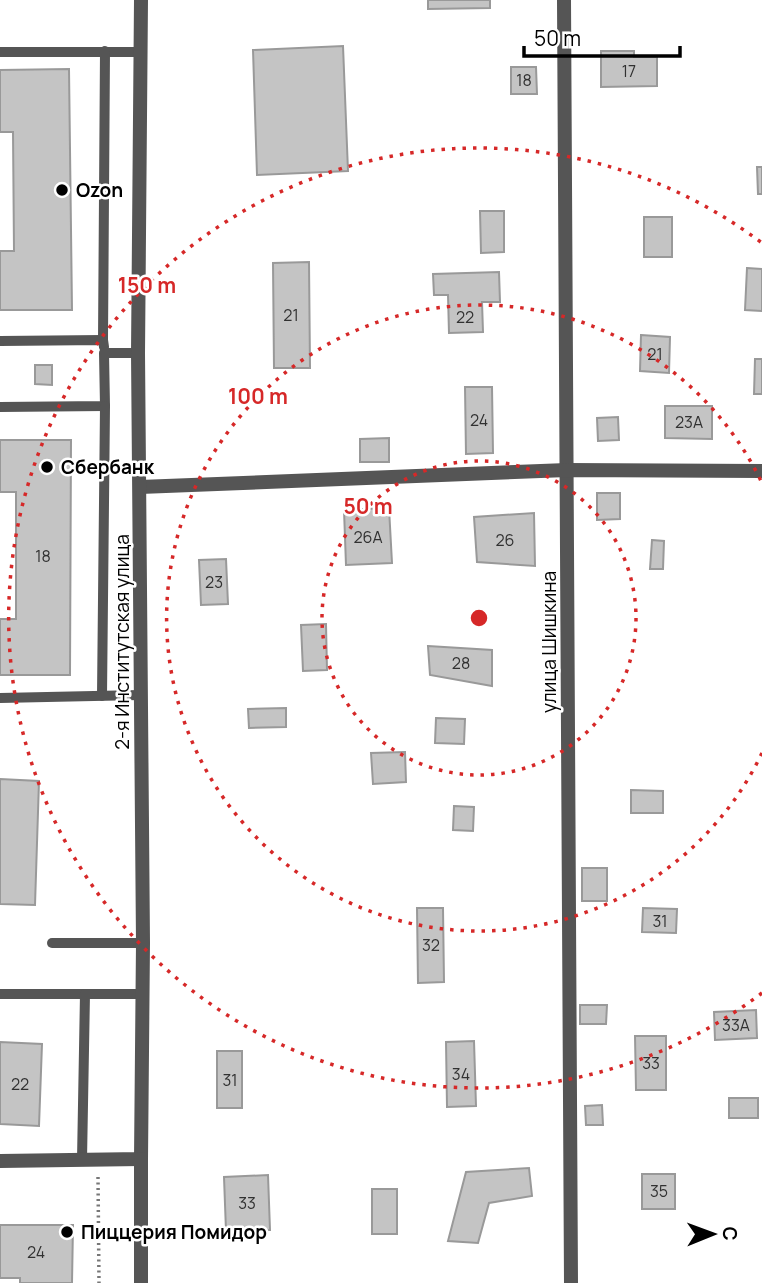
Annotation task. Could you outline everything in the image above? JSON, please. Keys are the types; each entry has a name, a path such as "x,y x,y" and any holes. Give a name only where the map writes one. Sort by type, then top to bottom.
{"street":[{"name":"2-я Институтская улица","path":"141,0 138,353 143,943 141,1283"},
{"name":"улица Шишкина","path":"564,0 571,1283"},
{"path":"140,486 567,470 762,471"},
{"path":"0,1161 141,1159"}],"lane":[{"path":"102,695 105,51"},
{"path":"0,52 141,51"},
{"path":"0,341 103,340"},
{"path":"104,354 138,353"},
{"path":"0,407 105,406"},
{"path":"0,698 141,695"},
{"path":"52,943 143,943"},
{"path":"0,994 143,994"},
{"path":"82,1160 85,994"}],"path":[{"path":"98,1160 99,1283"}],"building":[{"path":"428,0 490,0 490,8 428,9"},
{"path":"343,46 348,171 257,175 253,50"},
{"path":"601,51 634,51 634,57 657,57 657,86 601,87"},
{"path":"511,67 536,67 537,94 511,94"},
{"path":"69,69 72,310 0,310 0,251 14,251 13,132 0,132 0,70"},
{"path":"757,167 762,167 762,194 758,194"},
{"path":"480,211 504,211 504,252 481,253"},
{"path":"644,217 672,217 672,257 644,257"},
{"path":"309,262 310,368 274,368 273,263"},
{"path":"747,268 762,269 762,311 745,310"},
{"path":"499,272 500,302 482,302 483,332 449,333 448,295 434,295 433,274"},
{"path":"641,335 670,337 669,373 640,371"},
{"path":"755,359 762,359 762,394 754,394"},
{"path":"35,365 52,365 52,385 35,384"},
{"path":"465,387 492,387 493,453 466,454"},
{"path":"665,406 712,406 712,439 665,438"},
{"path":"618,417 619,440 598,441 597,418"},
{"path":"389,438 389,462 360,462 360,439"},
{"path":"0,440 71,440 70,675 0,675 0,619 16,619 16,492 0,492"},
{"path":"597,493 620,493 620,519 597,520"},
{"path":"389,508 392,563 346,565 344,510"},
{"path":"534,513 535,566 477,562 474,517"},
{"path":"652,540 664,541 663,569 650,569"},
{"path":"226,559 228,604 201,605 199,560"},
{"path":"326,624 327,670 303,671 301,625"},
{"path":"428,646 492,650 492,686 430,675"},
{"path":"286,708 286,727 249,728 248,709"},
{"path":"436,718 465,719 464,744 435,743"},
{"path":"405,752 406,782 373,784 371,753"},
{"path":"0,779 39,781 35,905 0,904"},
{"path":"631,790 663,791 663,813 631,813"},
{"path":"454,806 474,807 473,831 453,830"},
{"path":"582,868 607,868 607,901 582,901"},
{"path":"417,908 443,908 444,982 418,983"},
{"path":"643,908 677,909 676,933 642,932"},
{"path":"580,1005 607,1005 606,1024 580,1024"},
{"path":"756,1010 757,1038 715,1040 714,1012"},
{"path":"635,1036 666,1036 666,1090 636,1090"},
{"path":"474,1041 476,1106 447,1107 446,1042"},
{"path":"0,1042 42,1044 39,1126 0,1124"},
{"path":"217,1051 242,1051 242,1108 217,1108"},
{"path":"729,1098 758,1098 758,1118 729,1118"},
{"path":"602,1105 603,1125 586,1125 585,1106"},
{"path":"529,1168 532,1196 489,1203 478,1243 448,1241 466,1172"},
{"path":"642,1174 675,1174 675,1209 642,1209"},
{"path":"268,1175 270,1230 226,1231 224,1177"},
{"path":"372,1189 397,1189 397,1234 372,1234"},
{"path":"0,1225 73,1225 72,1283 20,1283 20,1278 0,1278"}],"place":[{"name":"Ozon","path":"62,190"},
{"name":"Сбербанк","path":"47,467"},
{"name":"Пиццерия Помидор","path":"67,1232"}]}
